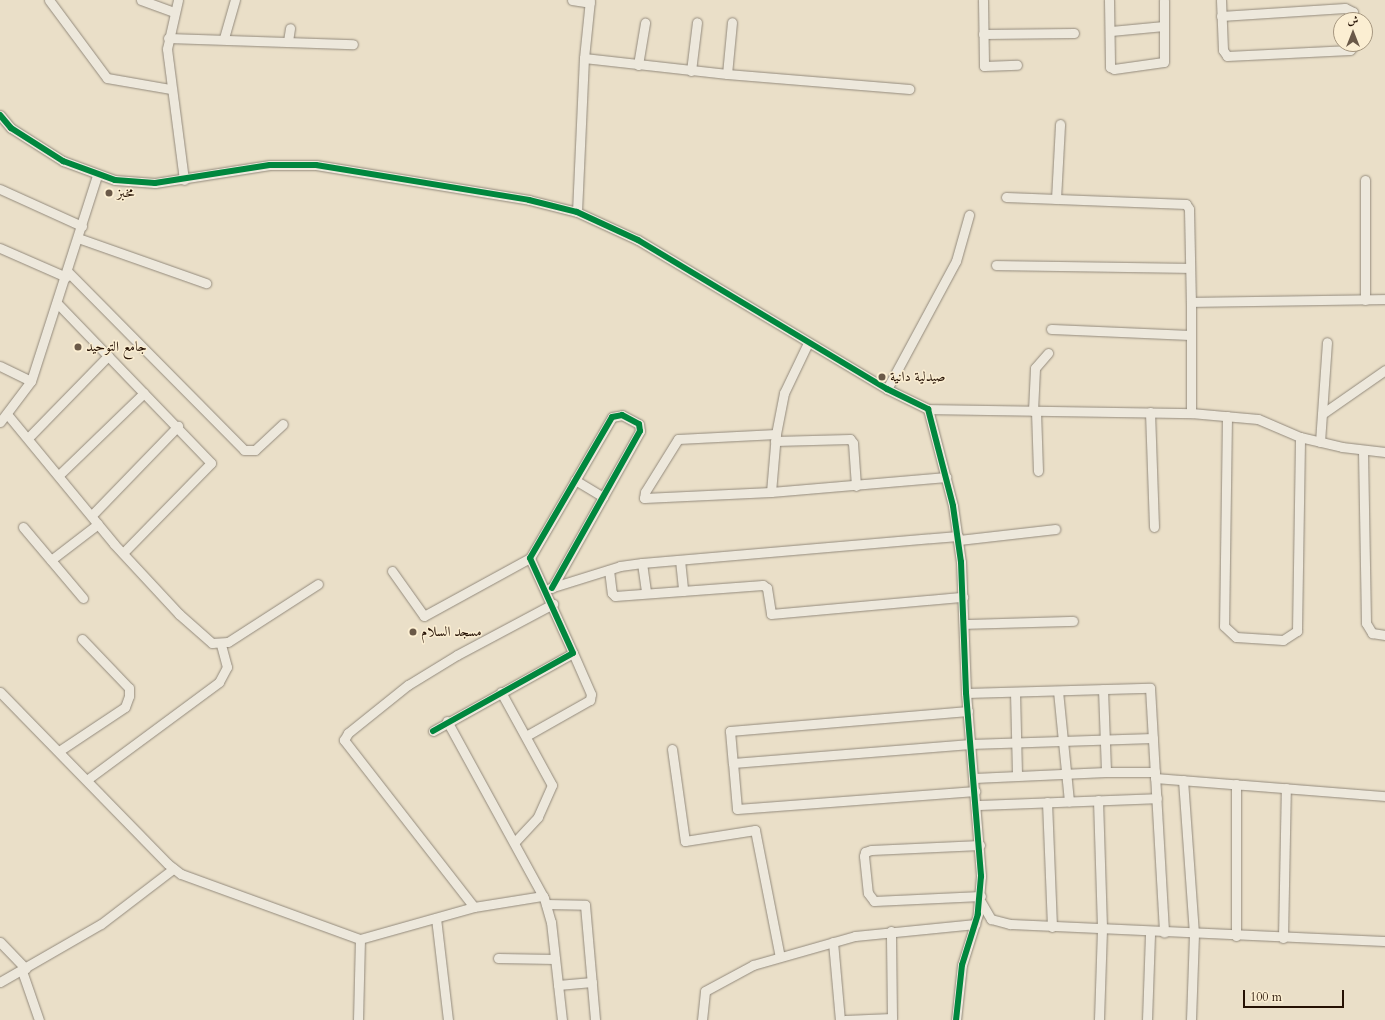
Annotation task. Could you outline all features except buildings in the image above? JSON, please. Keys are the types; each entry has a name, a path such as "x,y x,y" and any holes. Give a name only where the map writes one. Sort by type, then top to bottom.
{"street":[{"path":"49,0 107,78 171,89"},
{"path":"141,0 174,12"},
{"path":"178,0 168,38 171,89 184,180"},
{"path":"224,38 235,0"},
{"path":"572,0 590,1 584,58 577,212"},
{"path":"983,0 984,66 1017,65"},
{"path":"1109,0 1111,31 1110,67 1114,69 1164,62 1164,0"},
{"path":"1221,0 1223,50 1227,56 1333,51"},
{"path":"1221,16 1328,4 1351,9 1352,12"},
{"path":"691,71 697,22"},
{"path":"727,74 732,22"},
{"path":"638,65 645,23"},
{"path":"1111,31 1164,26"},
{"path":"288,41 290,28"},
{"path":"983,34 1074,33"},
{"path":"168,38 224,38 353,44"},
{"path":"584,58 691,71 909,89"},
{"path":"0,115 11,128 62,161 97,175 128,181 184,180 270,165 316,165 529,200 577,212 638,240 808,343 887,389 928,409 1150,412 1227,416 1265,420 1300,436 1320,442 1363,450 1385,452"},
{"path":"1056,199 1060,124"},
{"path":"0,130 11,128"},
{"path":"0,422 31,381 67,274 97,175"},
{"path":"1364,180 1365,300"},
{"path":"0,189 82,226"},
{"path":"1006,197 1186,204 1191,302 1191,413"},
{"path":"887,389 956,262 969,215"},
{"path":"78,238 206,283"},
{"path":"0,248 67,274 244,450 255,450 283,424"},
{"path":"996,265 1190,268"},
{"path":"1191,302 1385,299"},
{"path":"57,303 210,460 210,466 123,553"},
{"path":"1051,330 1191,335"},
{"path":"1320,442 1327,342"},
{"path":"772,492 776,437 789,379 808,343"},
{"path":"1038,471 1035,411 1035,368 1048,352"},
{"path":"28,438 108,356"},
{"path":"0,366 31,381"},
{"path":"1322,414 1385,370"},
{"path":"59,475 144,393"},
{"path":"928,409 946,478 958,538 963,597 966,693 980,845 981,899 962,965 956,1020"},
{"path":"1150,412 1154,527"},
{"path":"7,414 123,553 179,614 206,639 220,644 228,642 318,584"},
{"path":"392,571 421,615 426,616 530,558 612,417 622,415 641,429 549,588"},
{"path":"1227,416 1224,626 1236,637 1283,640 1297,631 1300,436"},
{"path":"92,515 178,426"},
{"path":"856,486 853,443 850,439 776,437 678,439 643,496 655,499 856,486 946,478"},
{"path":"1363,450 1366,624 1372,633 1385,635"},
{"path":"575,480 603,497"},
{"path":"51,560 98,524"},
{"path":"23,527 83,598"},
{"path":"549,588 609,570 642,563 1055,529"},
{"path":"526,736 590,700 591,694 553,604 549,588 530,558"},
{"path":"680,560 683,591"},
{"path":"642,563 646,593"},
{"path":"609,570 614,595 764,585 767,588 771,614 963,597"},
{"path":"474,907 344,740 348,733 408,685 457,655 553,604"},
{"path":"964,624 1073,621"},
{"path":"59,752 125,707 129,696 129,688 82,639"},
{"path":"88,780 219,682 227,667 220,644"},
{"path":"433,731 447,721 573,653"},
{"path":"966,693 1150,688 1164,932"},
{"path":"1103,689 1106,772"},
{"path":"1058,691 1061,742 1069,801"},
{"path":"501,692 526,736 552,789 538,817 516,842"},
{"path":"1015,692 1017,776"},
{"path":"0,693 88,780 173,869 360,939 474,907 545,900 584,904 595,1020"},
{"path":"968,711 730,731 737,809 975,791"},
{"path":"447,721 516,842 545,900 556,959 562,1020"},
{"path":"733,763 970,744 1153,738"},
{"path":"672,749 685,840 755,830 780,957"},
{"path":"974,778 1106,772 1155,775 1183,780 1385,796"},
{"path":"1183,780 1194,934 1191,1020"},
{"path":"1236,784 1236,936"},
{"path":"1283,938 1286,788"},
{"path":"977,805 1156,798"},
{"path":"1098,800 1102,929 1098,1020"},
{"path":"1047,802 1052,927"},
{"path":"980,845 871,850 865,852 864,856 868,893 874,901 981,899"},
{"path":"0,982 24,970 101,924 173,869"},
{"path":"981,899 987,915 999,923 1150,932 1385,941"},
{"path":"436,918 448,1020"},
{"path":"702,1020 703,997 707,990 745,968 833,942 891,931 975,924"},
{"path":"844,1020 892,1018 891,931"},
{"path":"1146,1020 1150,932"},
{"path":"358,1020 360,939"},
{"path":"0,942 24,970 39,1020"},
{"path":"833,942 840,1020"},
{"path":"498,958 556,959"},
{"path":"558,985 592,982"}],"cycle path":[{"path":"0,115 11,128 63,161 115,180 155,183 270,165 316,165 529,200 577,212 638,240 887,389 928,409 953,506 961,562 966,693 981,876 978,914 962,965 956,1020"},
{"path":"433,731 573,653 530,558 612,417 622,415 639,424 640,431 552,588"}],"place":[{"name":"مخبز","path":"109,193"},
{"name":"جامع التوحيد","path":"78,347"},
{"name":"صيدلية دانية","path":"882,377"},
{"name":"مسجد السلام","path":"413,632"}]}
